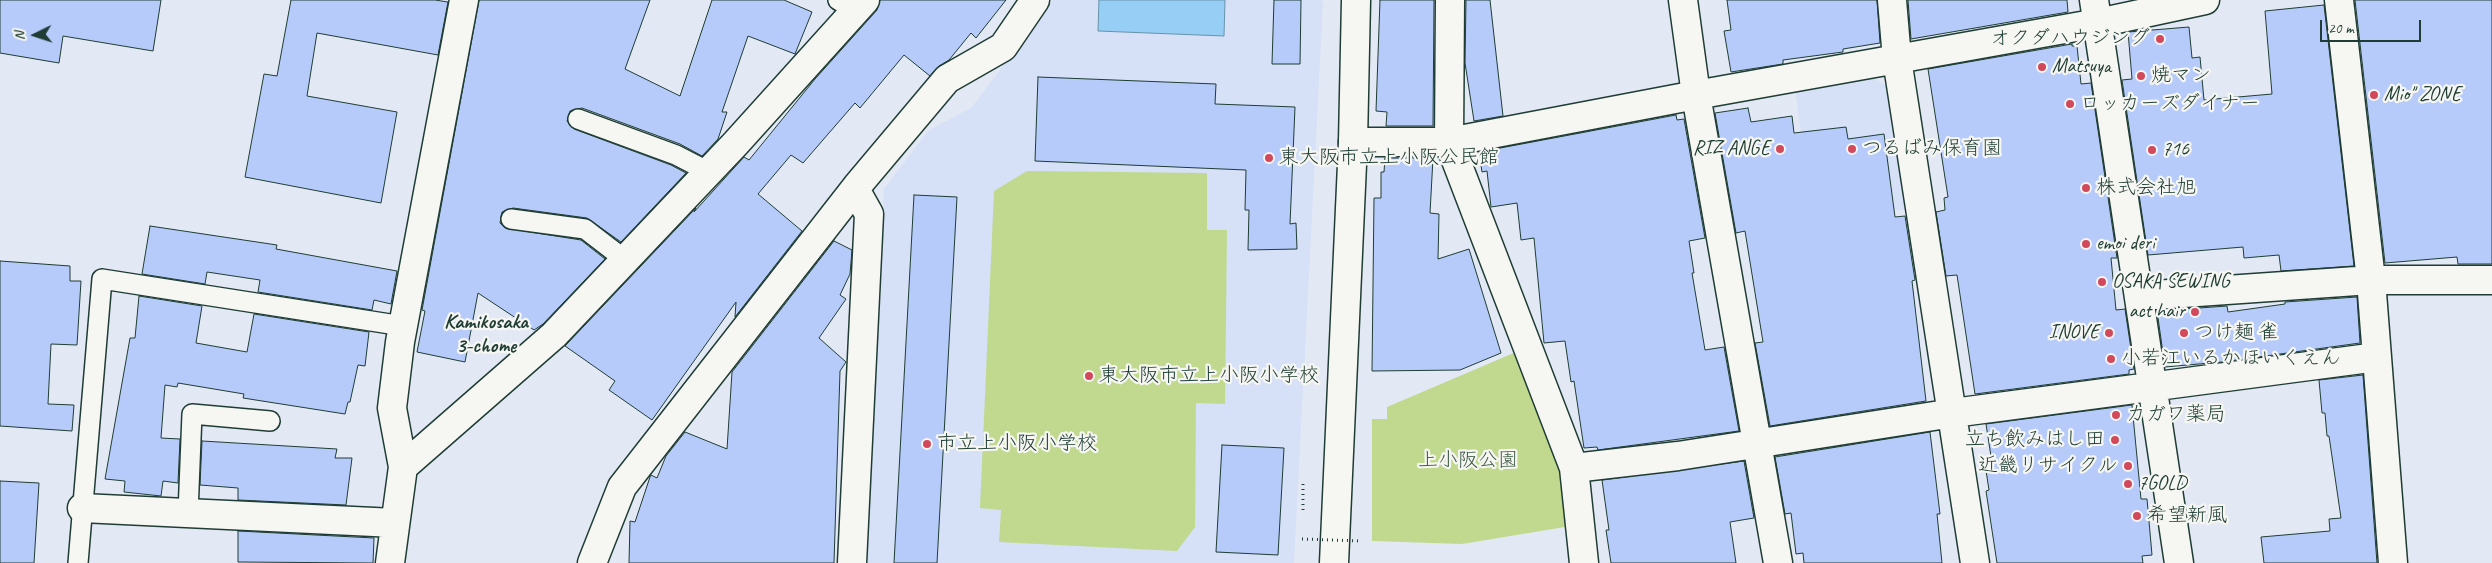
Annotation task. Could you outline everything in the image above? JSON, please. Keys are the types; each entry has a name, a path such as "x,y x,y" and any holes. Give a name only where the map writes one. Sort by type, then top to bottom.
{"street":[{"path":"390,563 403,466 392,408 403,326 464,0"},
{"path":"592,563 622,487 855,189 948,79 1003,47 1035,0"},
{"path":"1334,563 1353,142 1356,0"},
{"path":"1450,0 1449,142 1574,468 1584,563"},
{"path":"1684,0 1696,95 1778,563"},
{"path":"1892,0 1897,59 1975,563"},
{"path":"1353,142 1449,142 1897,59 2096,12 2205,0"},
{"path":"2339,0 2371,280 2392,563"},
{"path":"403,466 554,335 624,259 709,172 853,4"},
{"path":"2096,12 2179,563"},
{"path":"852,563 870,214 855,189"},
{"path":"2140,296 2371,280 2492,280"},
{"path":"1574,468 1678,456 1757,442 1953,413 2376,357"},
{"path":"82,508 395,523"}],"lane":[{"path":"578,119 676,155 709,172"},
{"path":"511,219 585,229 624,259"},
{"path":"78,563 102,279 403,326"},
{"path":"188,513 192,414 270,421"}],"path":[{"path":"1302,539 1361,541"}],"shaded area":[{"name":"東大阪市立上小阪小学校","path":"1053,0 1321,0 1323,3 1294,563 866,563 884,189 928,131 972,107"},
{"name":"つるばみ保育園","path":"1872,77 1894,90 1910,208 1813,222 1795,88"}],"green space":[{"path":"1027,171 1207,173 1207,230 1227,230 1225,404 1196,403 1195,527 1177,551 999,542 1001,510 980,508 994,191"},
{"name":"上小阪公園","path":"1516,352 1560,468 1565,527 1462,544 1372,541 1372,419 1387,419 1387,407"}],"water":[{"path":"1099,0 1225,0 1224,36 1098,31"}],"building":[{"path":"0,0 161,0 153,51 63,36 59,63 0,53"},
{"path":"291,0 435,0 448,2 438,55 317,33 307,96 397,112 381,203 245,177 264,74 277,76"},
{"path":"479,0 650,0 625,69 680,96 712,0 784,0 812,12 795,54 748,36 722,112 727,112 718,139 702,156 680,144 582,108 570,111 567,121 574,129 671,165 686,173 621,242 587,218 513,208 502,212 500,223 505,228 581,240 605,259 543,324 534,330 478,293 465,362 417,352 425,311 422,310"},
{"path":"880,0 1006,0 976,38 971,33 949,60 939,66 930,76 904,55 860,108 855,103 803,163 791,155 758,194 802,231 735,317 736,302 652,420 609,390 615,381 565,346 696,208 694,212 744,157 749,160 815,79 877,10"},
{"path":"1274,0 1301,0 1300,64 1272,64"},
{"path":"1380,0 1434,0 1433,126 1386,126 1387,112 1376,111"},
{"path":"1466,0 1490,0 1503,116 1474,121 1465,63"},
{"path":"1727,0 1877,0 1880,43 1843,49 1843,52 1783,60 1783,64 1731,72 1724,31 1731,30"},
{"path":"1908,0 2067,0 2068,12 1911,39"},
{"path":"2355,0 2492,0 2492,264 2458,264 2457,257 2385,263"},
{"path":"2324,5 2354,266 2281,271 2279,255 2244,258 2243,247 2148,255 2122,80 2132,79 2128,32 2189,27 2192,58 2200,57 2204,100 2272,94 2265,11"},
{"path":"2072,44 2072,46 2077,46 2081,84 2091,83 2117,258 2111,258 2116,310 2125,309 2134,369 2129,370 2129,374 1975,394 1957,275 1946,276 1936,212 1945,210 1944,198 1948,197 1928,69"},
{"path":"1038,77 1216,84 1215,104 1295,107 1290,224 1296,223 1297,249 1248,250 1249,210 1245,210 1246,170 1035,161"},
{"path":"1748,108 1751,122 1792,116 1794,133 1846,127 1848,139 1884,134 1895,217 1905,216 1915,280 1912,281 1926,401 1770,426 1755,343 1763,342 1745,231 1736,233 1715,113"},
{"path":"1676,115 1677,120 1684,119 1705,238 1689,241 1694,273 1692,273 1705,350 1724,347 1739,431 1598,450 1597,447 1584,448 1574,381 1571,382 1565,341 1544,343 1534,238 1521,240 1517,203 1491,207 1487,171 1482,172 1479,152"},
{"path":"1385,158 1433,158 1430,213 1439,214 1438,259 1469,249 1501,353 1460,370 1372,371 1374,198 1381,198 1381,172 1384,172"},
{"path":"914,195 957,197 937,563 894,563"},
{"path":"150,226 277,245 276,249 397,271 391,304 374,300 372,310 258,292 260,280 207,272 205,284 142,274"},
{"path":"834,241 852,250 850,274 840,295 846,299 819,338 846,362 840,371 834,563 629,563 630,521 635,522 651,475 657,478 666,456 685,432 727,449 732,372"},
{"path":"0,261 70,266 70,281 81,281 77,345 51,344 48,404 74,405 72,431 0,426"},
{"path":"139,296 202,306 196,343 247,352 254,314 369,332 365,366 358,365 350,402 348,402 345,414 243,398 244,394 178,383 177,387 165,385 161,438 180,439 178,483 163,481 161,496 124,492 125,481 105,479 130,338 135,338"},
{"path":"2357,297 2360,343 2222,362 2165,367 2157,311 2227,306 2228,312 2285,304 2285,302"},
{"path":"2363,375 2377,563 2264,563 2261,537 2330,531 2329,519 2341,518 2325,413 2322,413 2319,380"},
{"path":"2132,405 2141,499 2147,499 2152,555 2142,556 2143,563 1997,563 1986,491 1989,490 1985,464 1992,463 1986,424"},
{"path":"1930,432 1940,514 1937,514 1942,563 1804,563 1803,553 1796,554 1791,513 1785,514 1775,457"},
{"path":"202,441 337,449 335,458 352,458 346,505 238,500 238,488 200,485"},
{"path":"1222,445 1284,448 1278,555 1216,552"},
{"path":"1744,461 1754,518 1730,522 1736,563 1611,563 1606,530 1609,530 1602,480"},
{"path":"0,481 39,483 34,563 0,563"},
{"path":"238,531 374,538 373,563 238,562"}],"place":[{"name":"オクダハウジング","path":"2160,39"},
{"name":"Matsuya","path":"2042,67"},
{"name":"焼マン","path":"2141,76"},
{"name":"Mio'' ZONE","path":"2374,95"},
{"name":"ロッカーズダイナー","path":"2070,104"},
{"name":"RIZ ANGE","path":"1780,149"},
{"name":"つるばみ保育園","path":"1852,149"},
{"name":"716","path":"2152,150"},
{"name":"東大阪市立上小阪公民館","path":"1269,158"},
{"name":"株式会社旭","path":"2086,188"},
{"name":"emoi deri","path":"2086,244"},
{"name":"OSAKA SEWING","path":"2102,282"},
{"name":"act hair","path":"2195,312"},
{"name":"INOVE","path":"2109,333"},
{"name":"つけ麺 雀","path":"2184,333"},
{"name":"小若江いるかほいくえん","path":"2111,359"},
{"name":"東大阪市立上小阪小学校","path":"1089,376"},
{"name":"カガワ薬局","path":"2116,415"},
{"name":"立ち飲みはし田","path":"2115,440"},
{"name":"市立上小阪小学校","path":"927,444"},
{"name":"近畿リサイクル","path":"2128,466"},
{"name":"7GOLD","path":"2128,484"},
{"name":"希望新風","path":"2137,516"}],"district":[{"name":"Kamikosaka 3-chome","path":"486,334"}]}
